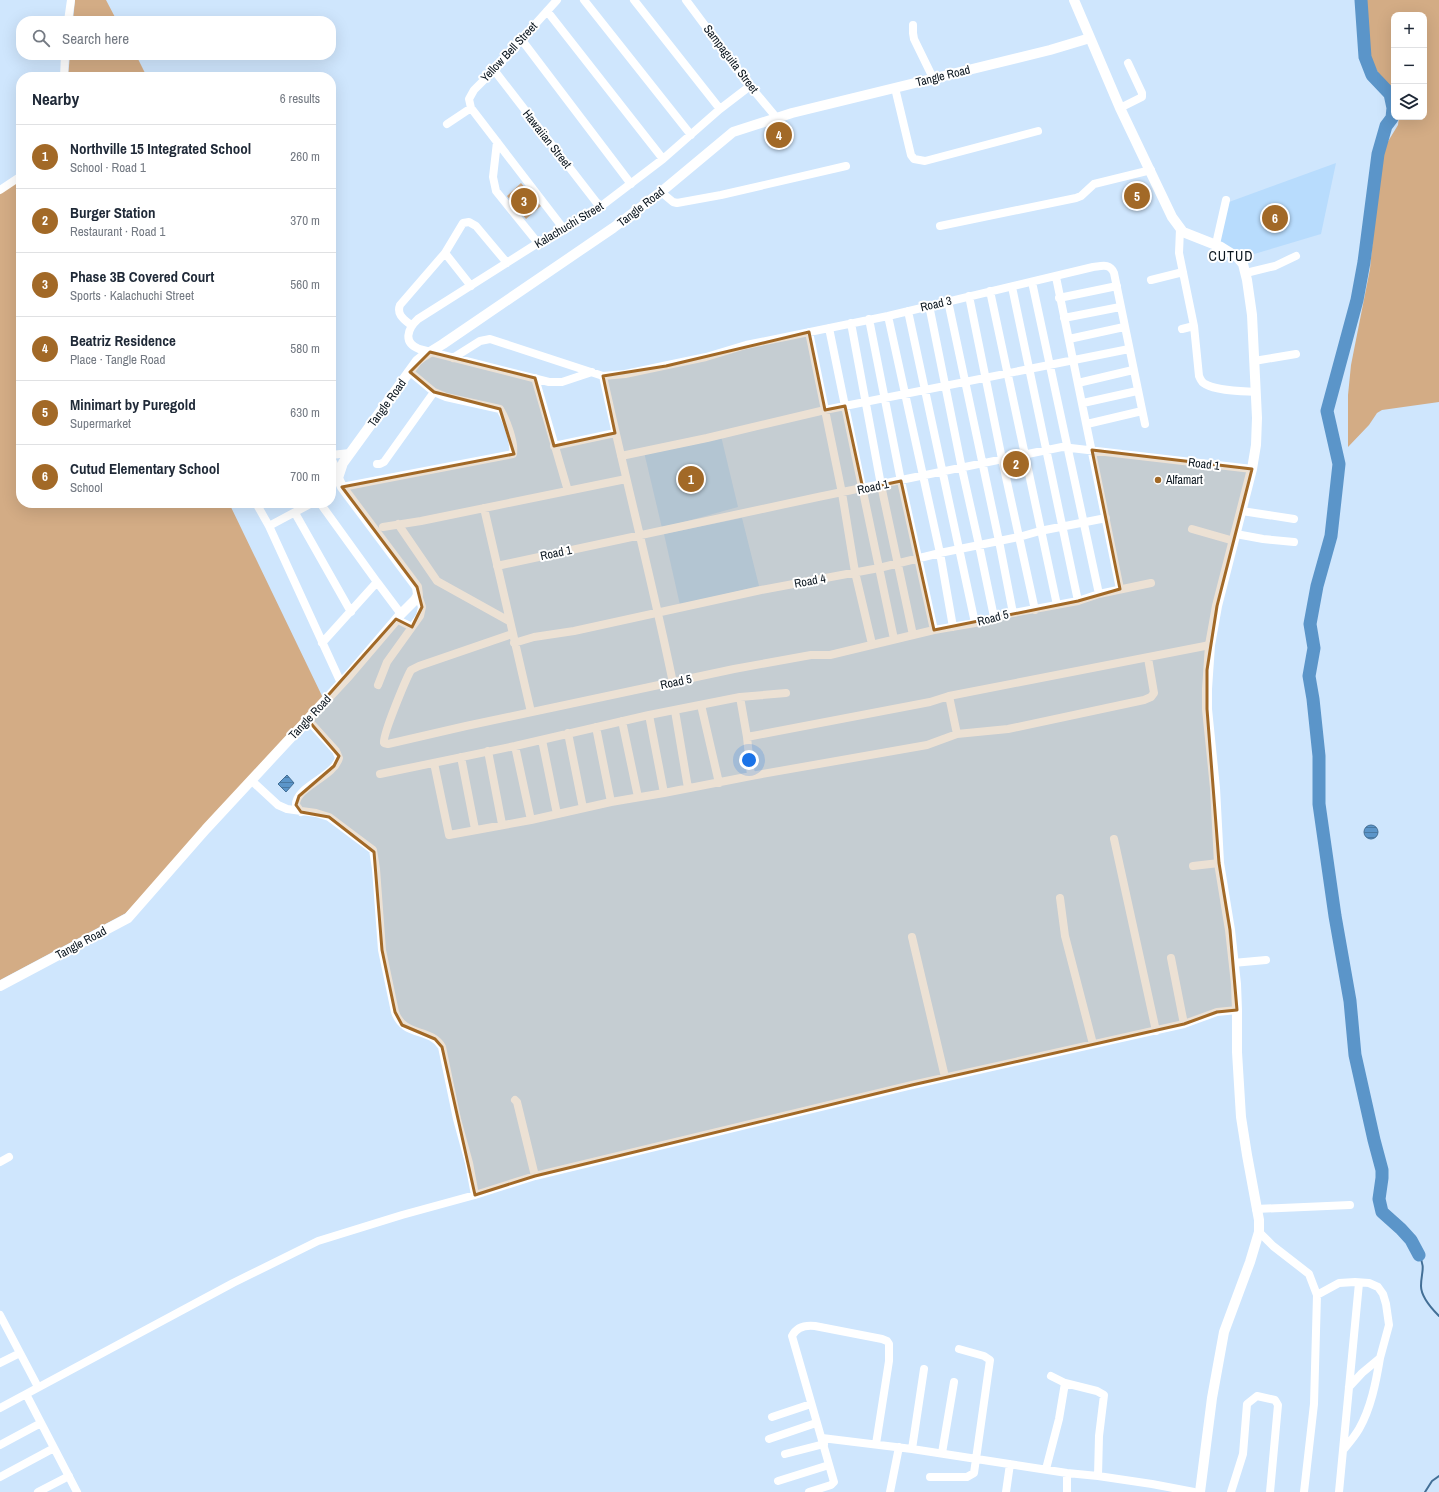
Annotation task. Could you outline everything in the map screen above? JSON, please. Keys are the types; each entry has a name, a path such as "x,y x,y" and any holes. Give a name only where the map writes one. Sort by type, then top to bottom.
{"street":[{"name":"Yellow Bell Street","path":"471,108 469,99 474,90 557,0"},
{"path":"584,0 692,135"},
{"path":"634,0 720,109"},
{"name":"Sampaguita Street","path":"686,0 750,86 776,117"},
{"path":"1074,0 1120,108 1151,170 1172,217 1180,229 1188,235 1216,244 1241,260 1246,273 1252,315 1257,432 1252,470 1217,606 1207,670 1207,709 1215,788 1219,863 1230,930 1237,1010 1237,1052 1241,1117 1259,1232 1250,1262 1224,1332 1212,1398 1200,1492"},
{"path":"68,2 68,16"},
{"path":"547,11 663,159"},
{"path":"913,25 914,39 934,78"},
{"name":"Tangle Road","path":"339,474 343,463 350,453 422,357 444,344 613,228 661,192 733,132 776,117 1050,50 1090,38"},
{"path":"521,40 631,184"},
{"path":"64,72 65,60"},
{"path":"1120,108 1142,97 1142,93 1128,63"},
{"name":"Hawaiian Street","path":"494,70 600,207"},
{"name":"Kalachuchi Street","path":"412,326 418,319 538,243 600,207 663,159 720,109 750,86"},
{"path":"895,88 911,155 914,159 919,161 1038,131"},
{"path":"447,124 471,108 564,228"},
{"path":"497,142 494,177 496,191 538,243"},
{"path":"661,192 673,202 677,203 721,195 846,166"},
{"path":"940,226 1076,198 1081,196 1094,184 1151,170"},
{"path":"0,190 16,179"},
{"path":"1216,244 1226,200"},
{"path":"507,263 476,226 467,222 463,223 445,253 399,307 401,317 412,326 408,334 410,344 419,349 549,382 562,382 592,372"},
{"path":"1180,229 1178,245 1194,326 1199,376 1202,382 1216,388 1256,392"},
{"path":"445,253 471,286"},
{"path":"1246,273 1275,266 1296,256"},
{"name":"Road 3","path":"603,376 625,374 666,366 706,357 746,345 888,316 929,305 948,302 1093,267 1107,265 1113,270 1117,286 1124,327 1145,424"},
{"path":"1151,280 1183,272"},
{"path":"1056,277 1059,298 1083,403 1120,589"},
{"path":"1032,282 1099,594"},
{"path":"1059,298 1117,286"},
{"path":"1012,287 1064,527 1078,601"},
{"path":"990,291 1057,605"},
{"path":"969,296 1002,460 1035,610"},
{"path":"948,302 983,463 1013,613"},
{"path":"929,305 994,617"},
{"path":"1064,318 1120,307"},
{"path":"908,310 975,623"},
{"path":"888,316 940,553 953,627"},
{"path":"869,319 901,481 934,630"},
{"path":"851,323 881,485 914,635"},
{"path":"1182,329 1194,326"},
{"path":"1068,339 1124,327"},
{"path":"829,328 894,639"},
{"path":"809,332 842,493 855,572 872,644"},
{"path":"453,358 480,341 490,339 603,376 673,682"},
{"path":"621,456 707,438 825,410 1129,349"},
{"path":"1254,361 1296,354"},
{"path":"1078,383 1133,370"},
{"path":"342,487 513,454 512,441 504,416 500,409 446,397 434,392 410,372"},
{"path":"535,378 568,491"},
{"path":"1083,403 1137,391"},
{"path":"377,464 384,462 434,392"},
{"path":"1087,424 1142,411"},
{"path":"554,446 615,433"},
{"name":"Road 1","path":"497,566 1062,447 1252,470"},
{"path":"336,454 350,453"},
{"path":"336,468 342,487 416,587 421,602 422,612 387,662 378,685"},
{"path":"383,527 626,479"},
{"path":"259,508 269,526 341,684"},
{"path":"269,526 304,508"},
{"path":"324,508 377,582 398,617 412,627"},
{"path":"484,508 531,712"},
{"path":"1242,511 1294,520"},
{"path":"295,513 351,612"},
{"name":"Road 4","path":"514,643 534,637 574,631 761,590 878,568 1040,531 1106,518"},
{"path":"398,524 437,581 509,621"},
{"path":"1192,529 1235,537 1294,542"},
{"path":"322,643 377,582"},
{"name":"Road 5","path":"512,634 411,670 389,723 383,742 388,744 531,712 775,661 811,655 830,655 934,630 975,623 994,617 1078,601 1099,594 1151,583"},
{"name":"Tangle Road","path":"0,986 128,918 307,719 341,684 418,595"},
{"path":"747,737 930,702 949,696 1210,645"},
{"path":"434,763 449,834 531,820 611,802 927,745 957,734 1008,729 1151,697 1154,693 1148,658"},
{"path":"380,774 515,746 649,715 740,698 786,693"},
{"path":"949,696 957,734"},
{"path":"740,698 747,737 751,776"},
{"path":"701,705 718,783"},
{"path":"675,711 688,788"},
{"path":"649,715 664,793"},
{"path":"301,812 296,805 298,796 334,766 339,758 337,753 307,719"},
{"path":"622,721 638,797"},
{"path":"596,728 611,802"},
{"path":"568,733 583,808"},
{"path":"542,740 557,814"},
{"path":"515,746 531,820"},
{"path":"488,751 502,824"},
{"path":"461,757 475,829"},
{"path":"252,781 278,805 287,809 316,813 329,817 371,848 374,852 381,915 382,950 395,1012 402,1025 430,1036 440,1043 450,1081 457,1119 469,1163 475,1195"},
{"path":"1114,839 1156,1031"},
{"path":"1193,866 1219,863"},
{"path":"1060,898 1065,936 1094,1044"},
{"path":"912,937 945,1077"},
{"path":"1171,958 1184,1024"},
{"path":"1233,963 1266,960"},
{"path":"0,1408 233,1283 318,1241 535,1176 945,1077 1156,1031 1184,1024 1217,1012 1237,1010"},
{"path":"515,1100 517,1102 535,1176"},
{"path":"0,1162 9,1157"},
{"path":"1256,1209 1350,1205"},
{"path":"1259,1232 1273,1246 1309,1274 1317,1295 1314,1404 1304,1492"},
{"path":"1339,1492 1359,1282"},
{"path":"1317,1295 1338,1283 1369,1283 1378,1287 1383,1294 1386,1304 1389,1325 1380,1358 1376,1386 1359,1429 1343,1450"},
{"path":"0,1315 3,1328 20,1353 38,1387"},
{"path":"809,1492 834,1484 834,1479 816,1423 792,1336 794,1332 806,1325 887,1341 890,1347 890,1356 876,1444"},
{"path":"930,1477 970,1476 974,1473 990,1360 984,1356 959,1349"},
{"path":"0,1363 20,1353"},
{"path":"1349,1387 1362,1373 1380,1358"},
{"path":"912,1449 924,1369"},
{"path":"1051,1376 1064,1383 1097,1391 1104,1395 1099,1436 1098,1476"},
{"path":"942,1453 954,1382"},
{"path":"1046,1469 1059,1419 1064,1383"},
{"path":"26,1394 77,1492"},
{"path":"1231,1492 1243,1454 1247,1404 1257,1396 1275,1400 1278,1405 1270,1492"},
{"path":"772,1418 811,1404"},
{"path":"0,1445 41,1423"},
{"path":"769,1440 816,1423"},
{"path":"785,1454 823,1441 876,1444 1067,1473 1098,1476 1194,1492"},
{"path":"890,1492 898,1447"},
{"path":"0,1477 54,1448"},
{"path":"1006,1492 1010,1464"},
{"path":"778,1481 829,1465"},
{"path":"1067,1473 1067,1492"},
{"path":"38,1492 69,1476"}],"highlighted area":[{"path":"809,332 825,410 845,406 863,489 901,481 934,630 1078,601 1120,589 1092,450 1252,469 1217,606 1207,670 1207,709 1219,863 1230,930 1237,1010 1217,1012 1184,1024 912,1085 535,1176 475,1195 442,1047 435,1039 402,1025 395,1012 382,950 374,852 329,817 301,812 296,805 299,796 334,766 339,756 307,719 396,619 412,627 422,607 417,587 342,487 514,454 500,409 434,392 410,372 430,352 535,378 554,446 615,433 603,376 666,366"}],"shaded area":[{"path":"75,0 106,0 114,16 73,16"},
{"path":"1365,0 1439,0 1439,402 1382,410 1377,413 1369,425 1348,447 1348,395 1351,365 1370,269 1380,162 1384,148 1398,125 1399,120 1427,120 1427,12 1391,12 1391,90 1381,77 1372,59 1367,40"},
{"path":"70,60 138,60 144,72 68,72"},
{"path":"1336,163 1321,234 1244,257 1217,242 1229,202"},
{"path":"16,183 16,508 231,508 323,698 126,913 0,980 0,194"},
{"path":"521,183 541,206 526,219 507,196"},
{"path":"721,436 738,507 662,528 644,452"},
{"path":"742,518 759,586 680,605 664,534"},
{"path":"287,775 294,783 286,792 278,784"},
{"path":"1368,825 1374,825 1378,829 1378,835 1374,839 1368,839 1364,835 1364,829"}],"waterway":[{"path":"1361,0 1365,57 1372,75 1390,94 1393,108 1392,118 1386,126 1378,154 1364,262 1357,300 1327,411 1339,464 1331,536 1317,586 1310,624 1314,648 1309,676 1319,756 1319,804 1335,916 1350,1001 1355,1055 1382,1170 1379,1199 1382,1212 1411,1240 1419,1255"},
{"path":"1419,1255 1423,1267 1421,1290 1427,1302 1439,1316"},
{"path":"1425,1492 1432,1481 1439,1476"}],"place":[{"name":"Beatriz Residence","path":"779,135"},
{"name":"Minimart by Puregold","path":"1137,196"},
{"name":"Phase 3B Covered Court","path":"524,201"},
{"name":"Cutud Elementary School","path":"1275,218"},
{"name":"Burger Station","path":"1016,464"},
{"name":"Northville 15 Integrated School","path":"691,479"},
{"name":"Alfamart","path":"1158,480"}],"district":[{"name":"CUTUD","path":"1231,256"}]}
